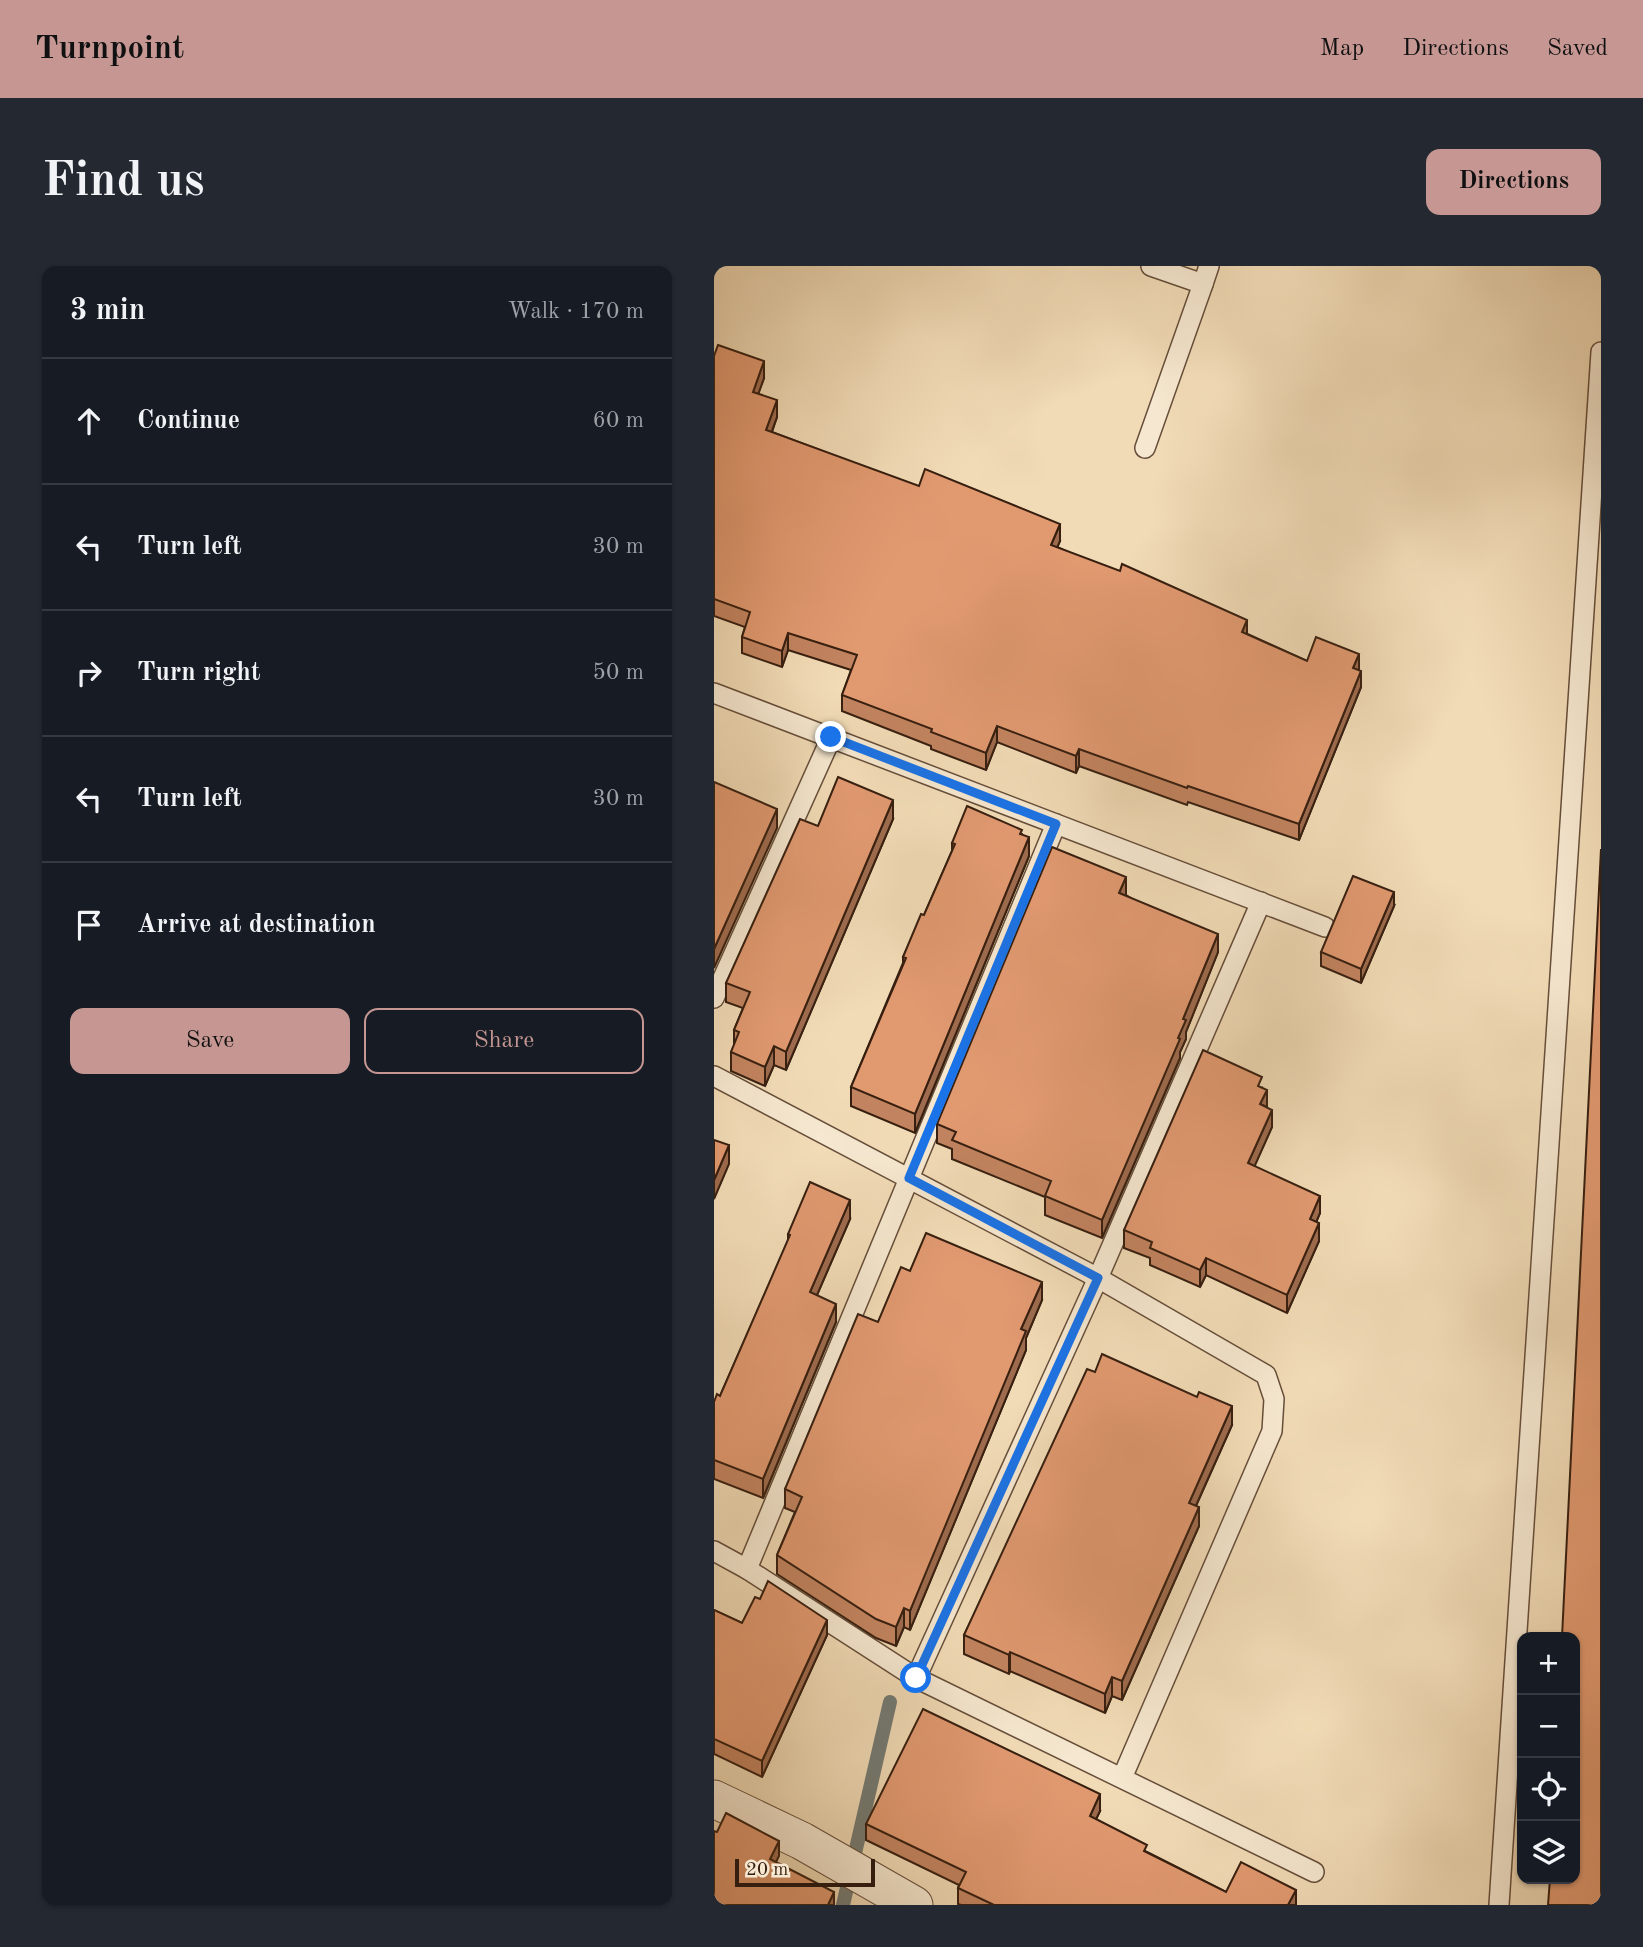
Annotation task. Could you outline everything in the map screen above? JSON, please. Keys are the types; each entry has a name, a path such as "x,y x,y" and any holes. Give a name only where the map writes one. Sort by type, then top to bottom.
{"street":[{"path":"714,1799 802,1841 914,1905"}],"lane":[{"path":"1145,448 1206,275 1151,266"},
{"path":"1499,1905 1601,352"},
{"path":"714,693 1325,927"},
{"path":"714,998 831,737"},
{"path":"747,1569 1056,824"},
{"path":"916,1678 1098,1278 1261,902"},
{"path":"714,1076 1098,1278 1266,1375 1274,1399 1272,1430 1122,1778"},
{"path":"714,1551 747,1569 916,1678 1314,1872"}],"building":[{"path":"718,345 764,361 753,392 777,400 766,430 919,486 925,469 1060,524 1051,545 1120,571 1122,564 1247,620 1242,632 1307,661 1316,637 1359,654 1353,668 1361,671 1299,824 1079,749 1076,756 997,726 986,753 842,695 857,655 788,633 782,651 742,637 750,612 714,599 714,356"},
{"path":"838,777 893,800 786,1052 774,1046 765,1067 731,1052 739,1032 734,1030 750,992 726,983 800,819 818,826"},
{"path":"714,782 777,809 714,949"},
{"path":"967,806 1022,830 1020,834 1029,837 915,1114 851,1087 906,958 903,957 921,914 924,915 955,844 952,843"},
{"path":"1052,847 1126,877 1119,893 1218,934 1183,1019 1186,1020 1178,1038 1180,1039 1102,1220 1045,1196 1051,1181 952,1140 956,1132 937,1124"},
{"path":"1601,849 1601,1905 1548,1905 1550,1884 1580,1884 1580,1632 1562,1632"},
{"path":"1353,876 1394,892 1361,969 1321,952"},
{"path":"1203,1050 1262,1077 1258,1086 1267,1090 1260,1104 1272,1110 1248,1163 1320,1196 1310,1219 1319,1223 1287,1295 1206,1258 1200,1270 1150,1248 1152,1242 1124,1230"},
{"path":"714,1140 729,1145 714,1180"},
{"path":"810,1182 850,1200 810,1292 836,1304 763,1479 714,1460 714,1402 717,1394 720,1396 790,1235 788,1234"},
{"path":"926,1233 1042,1282 1021,1329 1026,1331 910,1611 904,1608 896,1627 876,1619 777,1555 802,1497 785,1489 858,1314 878,1322 901,1267 910,1271"},
{"path":"1102,1354 1197,1397 1199,1392 1232,1406 1189,1503 1199,1507 1122,1681 1112,1677 1105,1694 964,1635 1087,1369 1095,1372"},
{"path":"768,1581 827,1620 762,1761 714,1739 714,1610 742,1623 755,1597 760,1599"},
{"path":"923,1709 1100,1794 1090,1816 1147,1845 1144,1851 1226,1892 1241,1862 1296,1890 1288,1905 994,1905 958,1888 966,1872 866,1824"},
{"path":"726,1813 779,1841 770,1859 834,1892 828,1905 714,1905 714,1831 717,1832"}],"waterway":[{"path":"843,1905 890,1702"}],"route":[{"path":"831,737 1056,824 909,1178 1098,1278 916,1678"}]}
